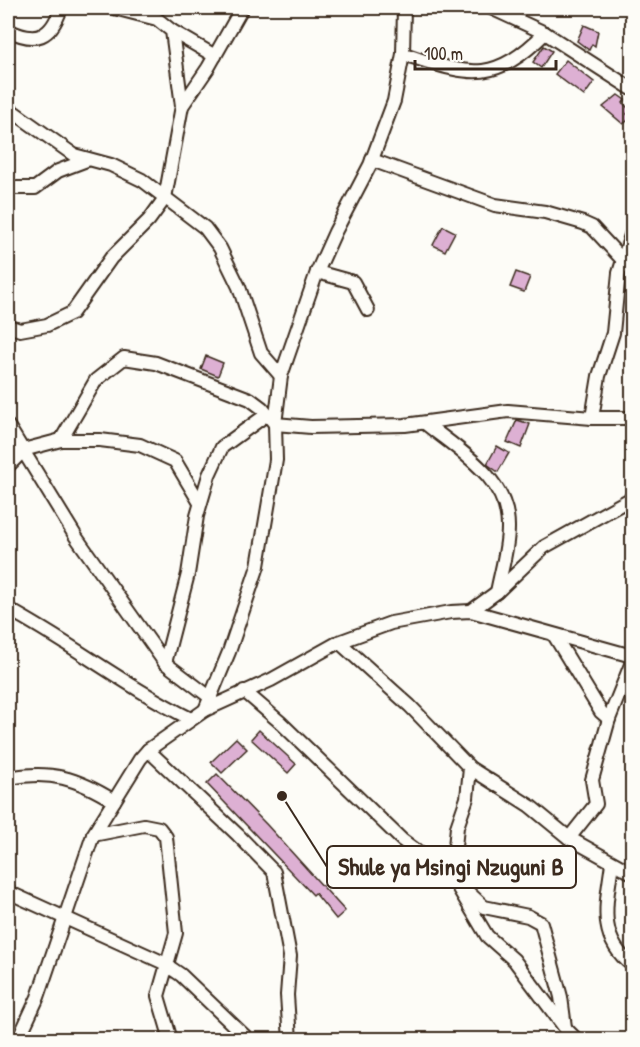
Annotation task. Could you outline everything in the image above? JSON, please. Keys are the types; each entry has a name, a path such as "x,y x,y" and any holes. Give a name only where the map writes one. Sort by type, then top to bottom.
{"street":[{"path":"8,30 27,38 44,35 54,26 61,8"},
{"path":"114,8 157,19 172,31 215,56"},
{"path":"182,106 215,56 242,8"},
{"path":"205,710 258,566 276,460 271,419 281,376 317,272 372,160 394,101 402,54 404,8"},
{"path":"491,8 545,33 633,89"},
{"path":"8,326 20,330 47,325 72,313 111,258 149,220 165,198 182,106 172,31"},
{"path":"402,54 476,73 492,70 508,62 531,47 545,33"},
{"path":"8,108 61,146 87,160 131,174 198,222 220,248 239,287 261,353 281,376"},
{"path":"8,188 22,190 35,188 58,171 87,160"},
{"path":"372,160 495,205 545,212 584,223 592,227 628,265"},
{"path":"592,418 599,376 613,333 617,282 628,265 633,232"},
{"path":"317,272 353,282 369,310"},
{"path":"61,440 96,380 122,359 156,363 250,399 271,419 329,427 425,423 508,411 592,418 633,418"},
{"path":"165,663 188,574 192,538 208,474 222,447 271,419"},
{"path":"425,423 488,475 502,495 508,527 497,592"},
{"path":"8,426 76,537 165,663 211,698"},
{"path":"8,454 61,440 140,445 160,453 180,466 200,503"},
{"path":"8,466 24,450"},
{"path":"471,611 497,592 544,547 633,498"},
{"path":"18,1040 38,997 93,835 148,750 205,710 271,680 339,642 391,623 451,612 471,611 631,656 609,719 591,785 596,804 569,838"},
{"path":"9,615 49,632 158,702 191,719"},
{"path":"554,635 602,715 609,719"},
{"path":"339,642 410,706 470,768 530,806 569,838 633,873"},
{"path":"244,691 280,722 402,840 452,877 484,907 528,916 541,923 561,997 565,1028"},
{"path":"148,750 274,872 290,956 287,995 290,1040"},
{"path":"470,768 467,798 457,827 452,877 487,936 514,960 565,1028 577,1040"},
{"path":"8,778 30,774 56,775 89,786 114,801"},
{"path":"93,835 144,825 159,828 166,837 169,847 176,933 158,996 170,1028 171,1040"},
{"path":"612,863 605,917 607,929 622,957 633,965"},
{"path":"8,892 167,965 249,1040"}],"building":[{"path":"584,25 598,31 595,46 592,44 589,50 577,41"},
{"path":"544,46 552,51 541,68 533,62"},
{"path":"566,60 594,82 584,96 555,74"},
{"path":"618,95 625,100 623,103 630,110 627,114 631,118 623,124 603,107"},
{"path":"443,226 455,232 445,251 433,245"},
{"path":"516,272 530,277 524,292 510,287"},
{"path":"206,356 223,363 218,376 201,369"},
{"path":"517,420 530,424 521,448 507,442"},
{"path":"497,446 509,453 498,472 487,464"},
{"path":"259,730 296,764 288,773 251,739"},
{"path":"236,738 247,749 222,773 211,762"},
{"path":"217,774 345,911 336,919 315,893 313,895 207,784"}],"place":[{"name":"Shule ya Msingi Nzuguni B","path":"282,796"}]}
